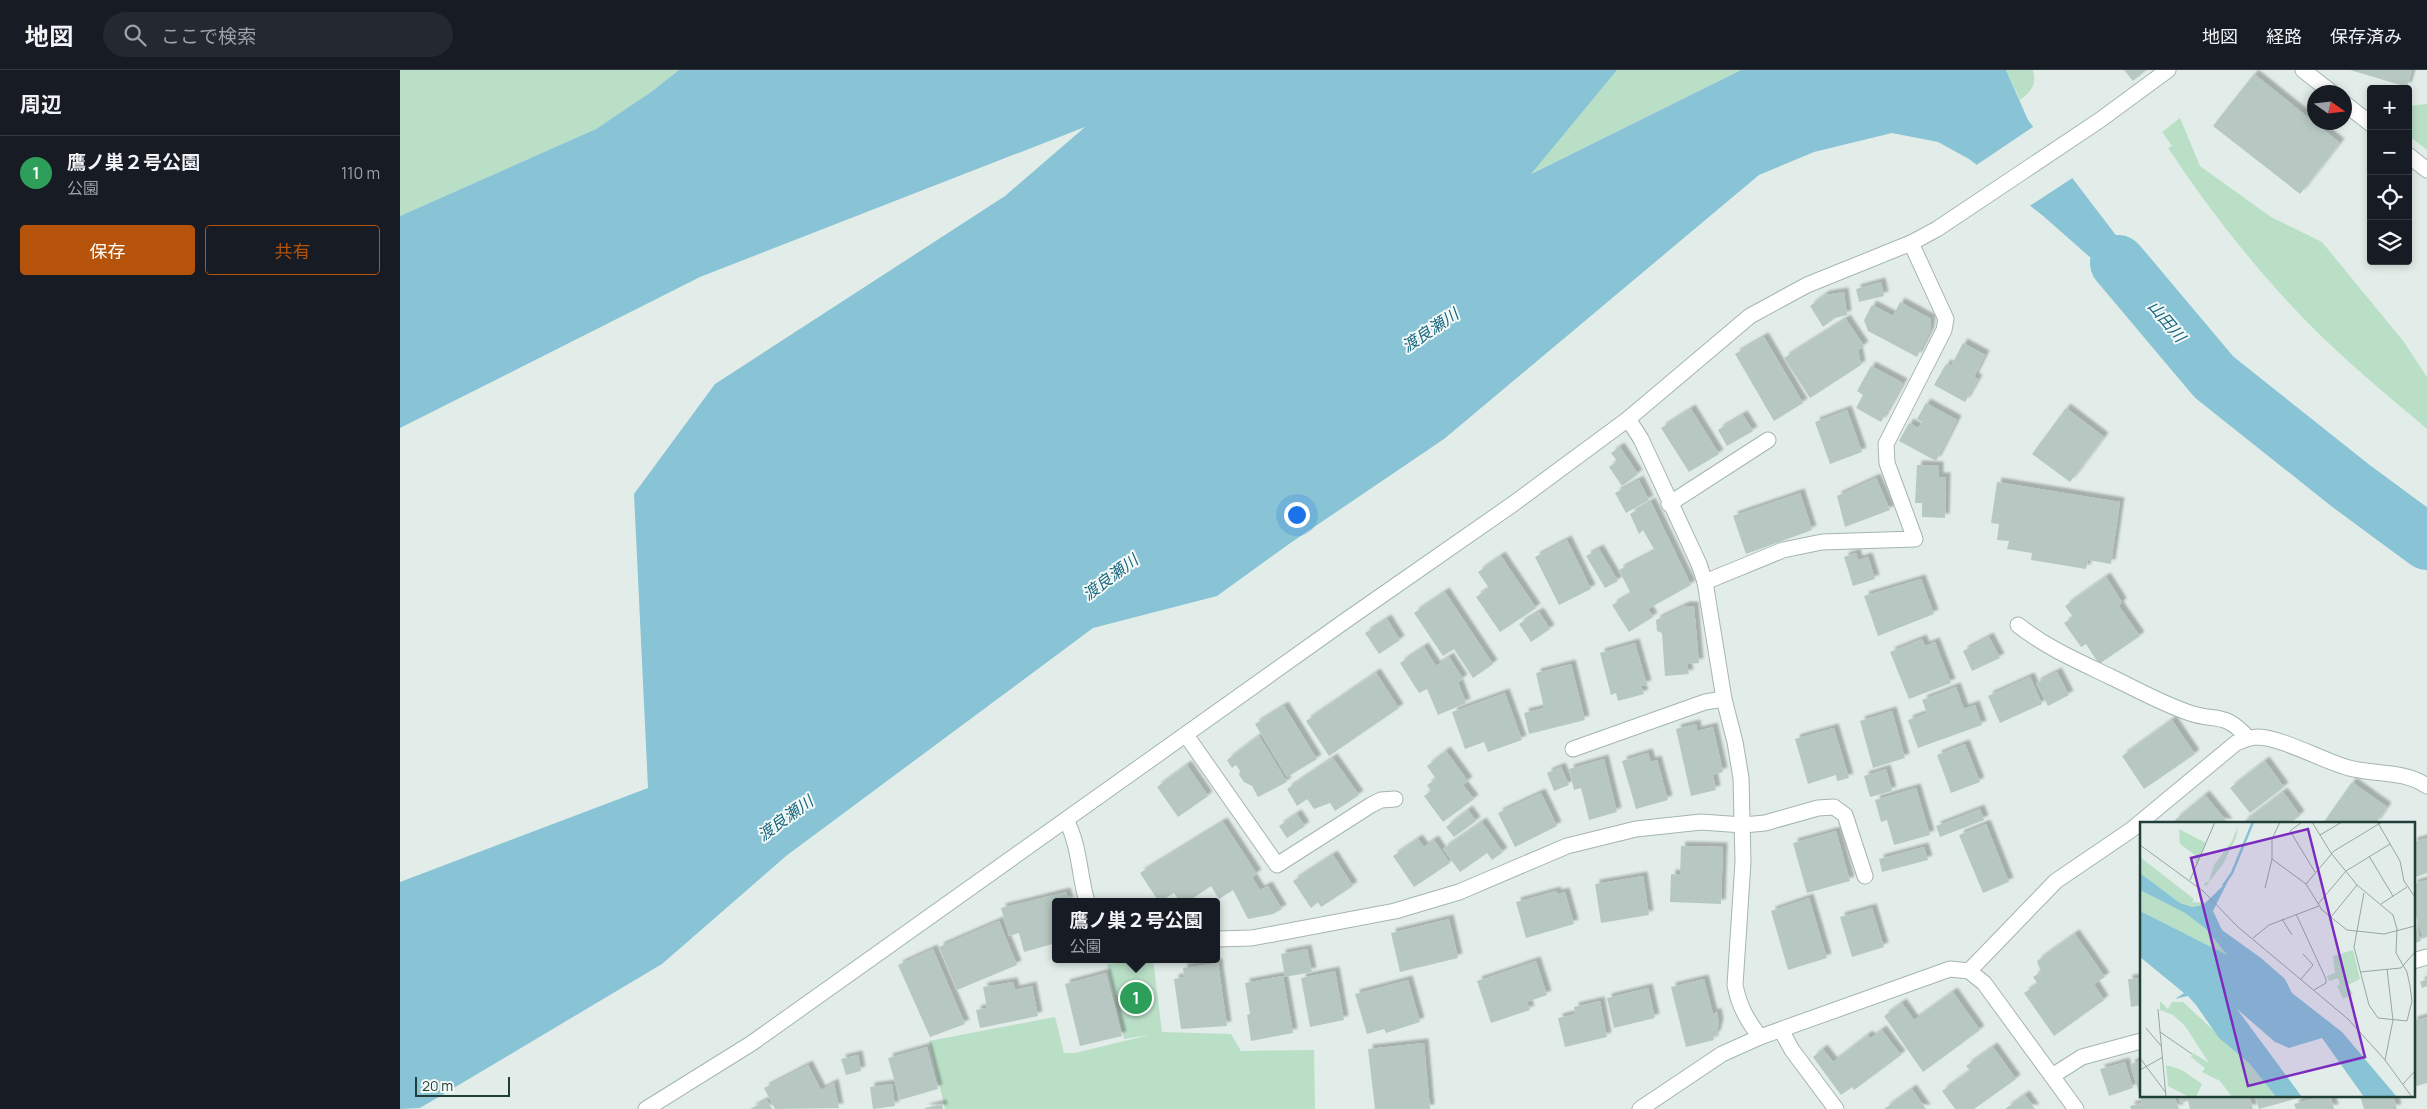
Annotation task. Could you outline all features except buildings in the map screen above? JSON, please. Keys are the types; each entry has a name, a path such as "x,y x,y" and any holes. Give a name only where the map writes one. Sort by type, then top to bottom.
{"street":[{"path":"646,1109 752,1043 1513,504 1628,418 1750,316 1840,270 1911,243 1937,230 2100,120 2168,70"},
{"path":"2303,70 2322,85"},
{"path":"2352,109 2367,121"},
{"path":"2412,158 2427,170"},
{"path":"1705,582 1783,550 1822,542 1915,539 1887,463 1886,444 1944,330 1946,319 1911,243"},
{"path":"1628,418 1699,564 1705,582 1724,699 1741,778 1743,870 1734,985 1738,1000 1747,1019 1760,1037"},
{"path":"1669,504 1768,440"},
{"path":"2018,625 2039,642 2150,696 2189,713 2223,718 2232,722 2248,738"},
{"path":"1573,749 1706,702 1724,699"},
{"path":"1186,735 1277,865 1371,805 1381,800 1395,799"},
{"path":"2141,822 2236,743 2248,738 2259,737 2273,740 2350,768 2396,774 2414,779 2427,786"},
{"path":"1220,940 1252,938 1395,911 1459,892 1567,846 1636,829 1701,822 1743,825 1765,823 1818,808 1834,807 1844,815 1865,876"},
{"path":"1066,820 1074,834 1081,881 1086,898"},
{"path":"1969,971 2056,881 2140,823"},
{"path":"2414,962 2427,957"},
{"path":"1640,1109 1722,1054 1760,1037 1950,969 1969,971 1984,983 2076,1109"},
{"path":"1781,1030 1792,1050 1836,1109"},
{"path":"2052,1076 2082,1057 2140,1042"}],"green space":[{"path":"400,70 679,70 651,92 596,129 400,216"},
{"path":"1617,70 1741,70 1530,174"},
{"path":"2006,70 2033,70 2034,84 2020,100"},
{"path":"2427,104 2427,150 2412,138 2412,106"},
{"path":"2180,118 2200,166 2271,217 2322,242 2404,342 2427,377 2427,429 2334,349 2286,300 2233,237 2168,148 2172,146 2162,132"},
{"path":"1153,963 1162,1032 1231,1034 1241,1051 1314,1050 1315,1109 945,1109 929,1041 1055,1017 1064,1053 1075,1053 1149,1035 1124,1039 1107,964"}],"water":[{"name":"渡良瀬川","path":"679,70 1617,70 1531,174 1741,70 2006,70 2028,120 2176,314 2160,327 2100,266 2042,215 1969,159 1938,142 1892,133 1814,152 1759,175 1444,439 1289,544 1217,596 1093,628 786,856 662,964 420,1108 400,1109 400,882 648,788 634,494 715,384 1005,196 1085,127 700,277 400,428 400,216 596,129 651,92"}],"pier":[{"path":"2036,125 2074,177 2028,207 1975,166"}],"waterway":[{"name":"山田川","path":"2118,263 2214,377 2351,486 2427,542"}],"place":[{"name":"鷹ノ巣２号公園","path":"1136,998"}]}
